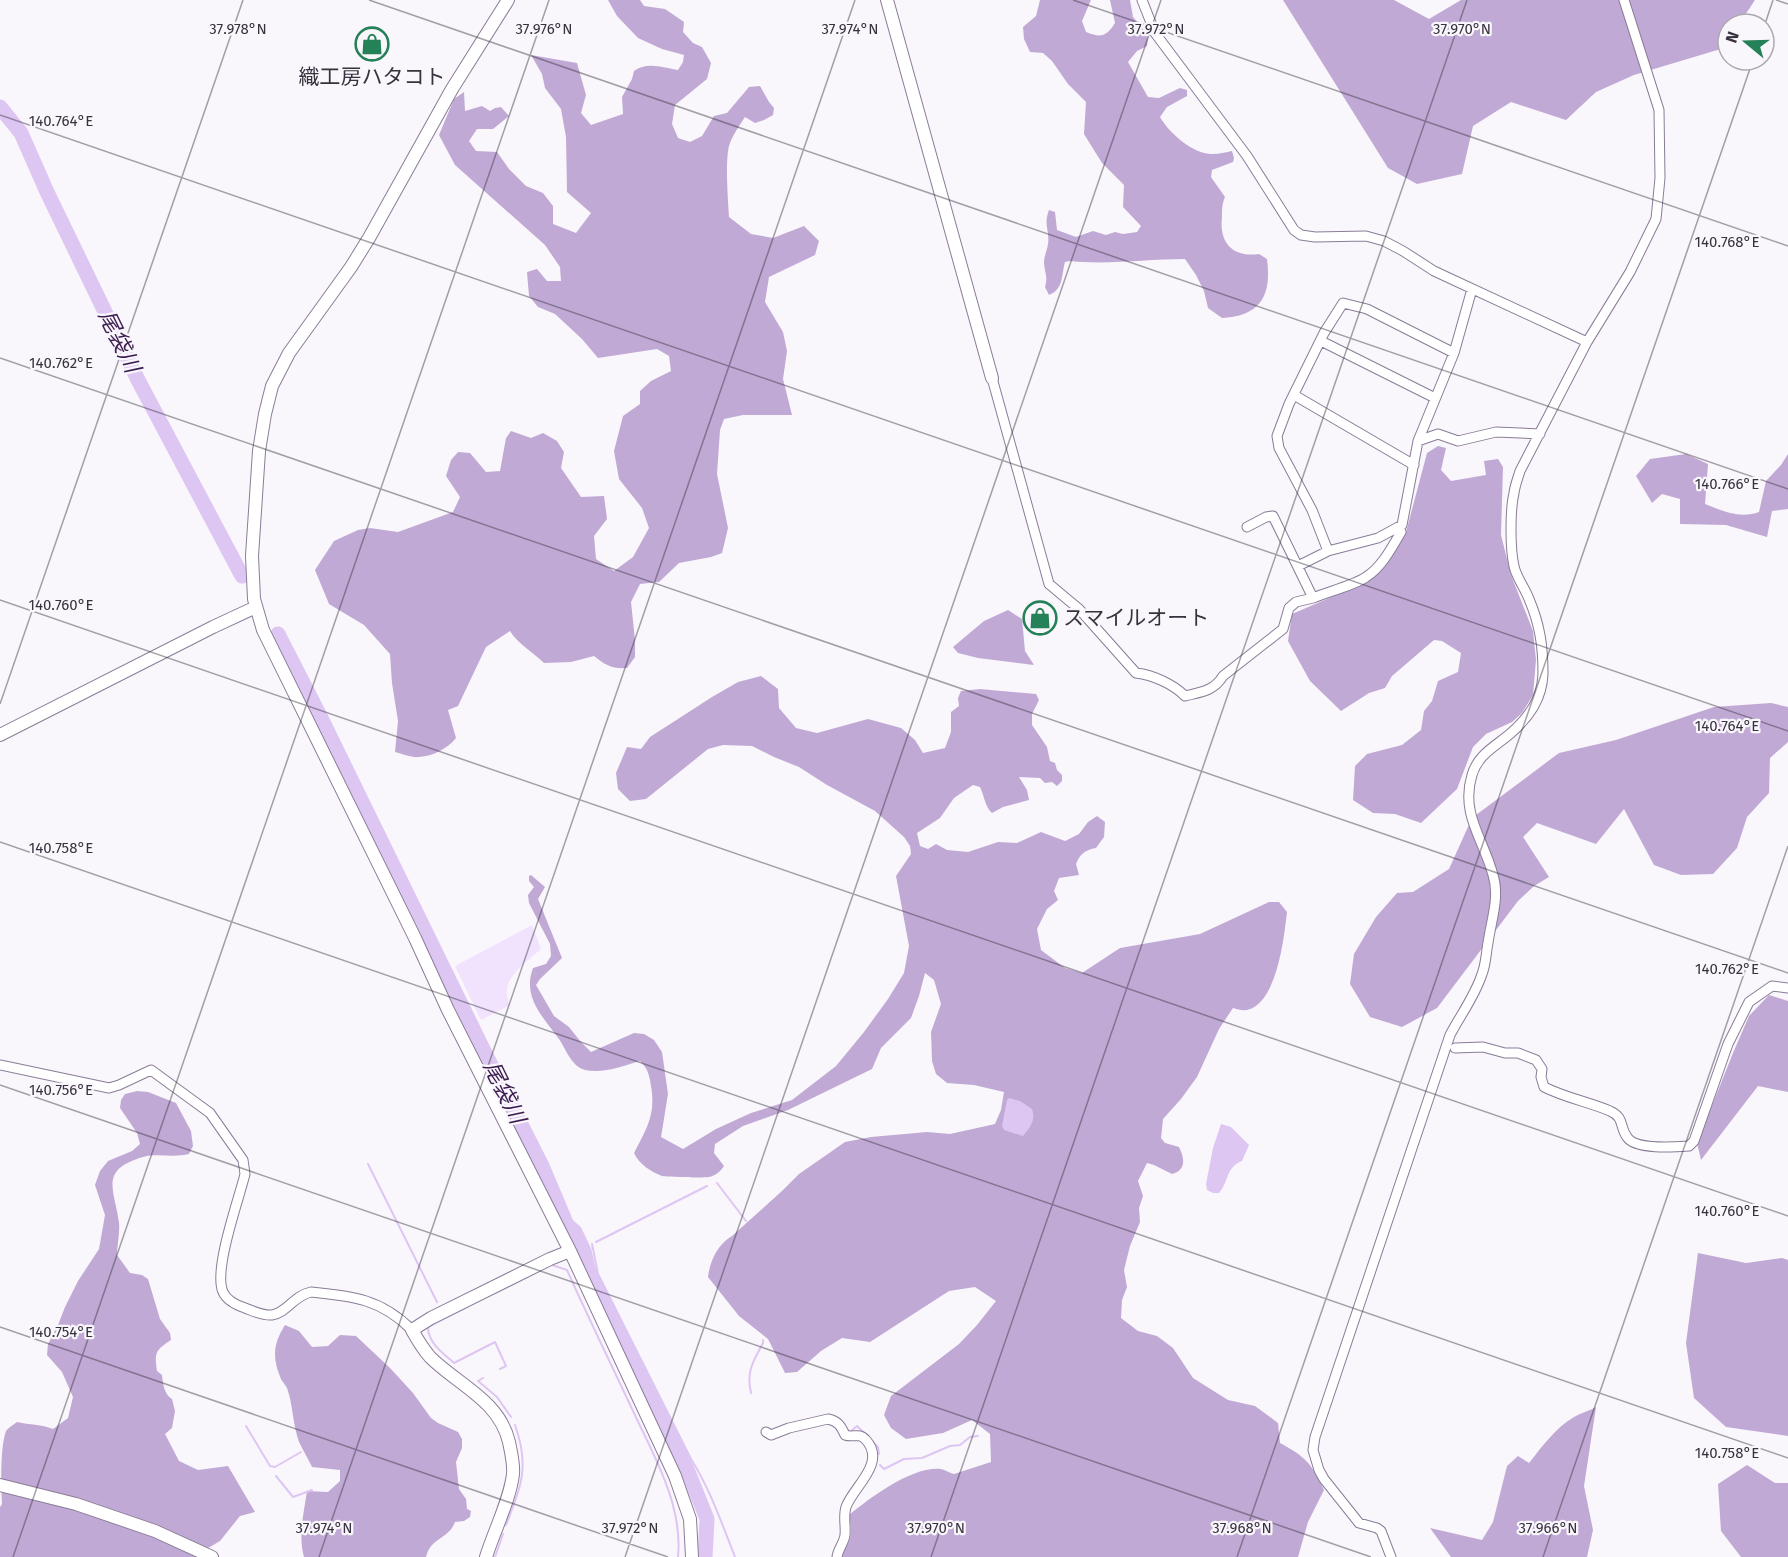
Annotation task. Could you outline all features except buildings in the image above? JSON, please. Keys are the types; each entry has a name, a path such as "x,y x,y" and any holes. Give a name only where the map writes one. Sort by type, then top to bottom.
{"street":[{"path":"508,0 452,89 369,238 289,353 272,386 265,414 257,471 252,585 263,630 412,931 448,1011 570,1251 675,1476 690,1519 692,1557"},
{"path":"887,0 1049,584 1079,609 1136,673 1170,685 1185,696 1218,685 1223,676 1283,628 1289,608 1296,602 1366,578 1392,548 1401,532 1397,528"},
{"path":"1142,0 1155,33 1246,156 1294,230 1301,235 1315,237 1366,236 1384,241 1434,272 1587,342"},
{"path":"1390,1557 1381,1531 1359,1523 1332,1491 1319,1470 1313,1450 1319,1423 1450,1035 1483,973 1495,903 1494,877 1473,826 1468,794 1472,774 1478,760 1512,732 1527,716 1537,702 1542,687 1540,627 1514,567 1513,494 1520,471 1587,342 1630,272 1656,219 1660,178 1659,110 1624,0"},
{"path":"1298,566 1328,551 1378,538 1401,525 1418,441 1454,353 1472,289"},
{"path":"1328,551 1312,510 1279,448 1277,436 1320,341 1343,303 1367,309 1454,353"},
{"path":"1320,341 1435,398"},
{"path":"1294,395 1414,465"},
{"path":"1418,441 1438,434 1458,441 1496,432 1540,434"},
{"path":"1247,527 1266,517 1273,516 1313,598"},
{"path":"0,735 256,607"},
{"path":"1455,1048 1483,1047 1505,1053 1518,1053 1536,1060 1542,1069 1541,1077 1545,1087 1557,1094 1611,1112 1621,1118 1627,1138 1633,1143 1662,1147 1689,1146 1694,1141 1712,1096 1728,1044 1749,1002 1772,986 1788,988"},
{"path":"0,1065 109,1088 151,1070 210,1113 243,1160 245,1174 222,1263 222,1291 229,1300 270,1316 280,1313 295,1299 311,1292 361,1299 388,1309 412,1330 429,1356 486,1402 497,1415 504,1427 513,1473 486,1557"},
{"path":"412,1330 570,1251"},
{"path":"766,1432 771,1435 789,1428 828,1419 835,1420 845,1435 850,1437 858,1435 864,1437 869,1443 872,1450 870,1468 846,1508 844,1541 838,1550 837,1557"},
{"path":"0,1485 76,1504 155,1531 212,1557"}],"shaded area":[{"path":"608,0 640,0 644,6 665,9 684,22 683,32 693,43 702,47 711,63 707,79 675,105 672,124 678,138 690,142 702,136 714,116 727,113 749,87 760,86 774,108 773,115 755,123 745,117 732,139 727,162 728,201 729,217 751,234 773,238 804,226 819,241 815,255 769,277 765,302 783,332 787,351 783,379 792,415 743,415 724,419 720,430 717,474 728,528 722,553 679,563 659,582 640,584 631,602 635,657 627,668 609,666 594,656 571,662 544,663 521,644 510,631 486,647 458,706 448,710 456,738 444,749 434,753 419,757 407,756 395,752 398,721 390,654 364,625 329,604 315,570 334,541 358,530 370,528 398,532 453,512 460,497 446,476 451,460 458,452 470,453 486,472 500,471 506,438 511,431 531,438 543,433 557,441 564,452 561,468 581,497 604,496 607,519 594,536 596,559 614,571 633,557 649,528 642,508 619,479 614,451 623,416 640,404 640,391 651,381 671,371 669,356 657,349 598,358 582,339 555,314 538,307 529,296 527,272 537,269 547,281 561,281 560,267 545,245 455,165 439,135 454,99 464,92 465,111 482,106 490,111 501,107 509,116 493,129 477,129 469,141 476,151 497,152 509,169 526,186 543,193 553,206 553,224 576,233 591,213 567,192 566,137 561,109 545,88 542,74 531,55 577,63 586,95 581,113 591,125 623,114 622,97 634,71 644,66 678,70 684,55 662,49 638,38 617,16"},
{"path":"1040,0 1091,0 1082,21 1086,32 1103,35 1115,23 1110,0 1130,0 1133,17 1148,35 1147,46 1137,51 1128,62 1148,97 1159,98 1180,88 1187,90 1187,96 1167,107 1160,117 1164,123 1183,142 1198,151 1213,154 1232,151 1233,162 1212,170 1211,177 1225,197 1222,207 1222,226 1225,241 1235,251 1250,255 1259,254 1267,259 1265,293 1261,302 1254,308 1246,313 1222,318 1208,308 1204,291 1185,259 1065,262 1060,286 1049,295 1045,287 1044,258 1048,244 1049,210 1055,212 1057,230 1076,237 1093,231 1106,235 1115,232 1123,234 1137,232 1141,226 1123,207 1124,185 1102,163 1084,134 1086,102 1068,84 1052,61 1043,53 1030,52 1024,39 1023,27 1036,16"},
{"path":"1283,0 1394,0 1429,19 1461,0 1755,0 1747,12 1716,12 1716,50 1634,75 1596,92 1566,120 1511,102 1473,126 1462,174 1417,184 1388,168"},
{"path":"1438,446 1446,448 1441,470 1451,481 1486,475 1484,461 1498,459 1503,467 1501,535 1511,575 1533,631 1536,660 1533,695 1522,713 1512,722 1486,734 1473,747 1457,789 1421,823 1395,814 1373,813 1353,800 1355,766 1367,754 1402,745 1421,730 1424,711 1432,701 1438,681 1458,672 1461,653 1442,641 1434,640 1392,676 1385,688 1369,693 1341,711 1310,681 1288,641 1292,614 1371,580 1406,532 1427,453"},
{"path":"1686,454 1708,464 1705,504 1745,515 1759,512 1766,481 1788,454 1788,509 1772,511 1767,537 1726,525 1680,524 1680,499 1662,494 1652,503 1636,476 1650,459"},
{"path":"1008,610 1022,619 1025,651 1034,665 978,658 958,653 953,647 984,621"},
{"path":"761,676 778,689 779,708 796,728 817,733 868,719 901,728 915,740 923,753 945,748 951,732 951,712 959,706 958,698 961,691 980,689 1036,694 1039,700 1032,714 1032,725 1047,747 1050,761 1055,763 1062,775 1062,781 1057,786 1052,782 1045,783 1040,778 1019,777 1027,790 1029,800 1003,807 992,813 980,787 973,785 954,798 940,818 917,833 920,846 928,849 936,844 947,850 968,852 998,842 1017,843 1041,832 1065,841 1079,834 1088,822 1097,816 1105,822 1104,837 1096,848 1083,853 1076,864 1079,875 1059,878 1054,891 1058,900 1047,909 1037,929 1041,950 1065,968 1082,973 1120,948 1200,934 1269,902 1279,902 1287,912 1281,953 1272,983 1265,995 1257,1005 1247,1010 1233,1008 1219,1029 1197,1077 1163,1119 1161,1138 1165,1143 1179,1147 1183,1164 1180,1170 1172,1174 1147,1163 1138,1181 1143,1196 1139,1208 1140,1222 1130,1246 1124,1270 1127,1287 1122,1300 1121,1318 1138,1331 1157,1336 1173,1348 1193,1378 1228,1400 1255,1406 1278,1423 1280,1443 1302,1457 1312,1467 1324,1490 1308,1522 1298,1557 842,1557 842,1551 851,1534 849,1515 892,1484 930,1469 941,1469 954,1474 991,1462 990,1434 972,1420 943,1433 906,1439 891,1428 884,1415 891,1396 959,1344 996,1301 975,1287 949,1291 870,1342 842,1338 821,1351 797,1372 785,1373 768,1339 739,1316 708,1277 710,1265 718,1249 799,1174 845,1142 871,1137 927,1132 950,1134 995,1124 1001,1110 1004,1092 974,1085 947,1083 936,1074 932,1061 931,1032 941,1004 934,980 925,973 911,1018 881,1048 872,1069 788,1110 743,1126 715,1144 714,1153 724,1166 713,1176 662,1176 646,1167 634,1153 651,1113 652,1096 645,1067 640,1061 606,1070 592,1071 580,1068 572,1061 541,1015 530,988 533,968 546,964 551,956 550,944 529,903 528,895 534,887 529,881 531,875 545,887 538,899 562,958 536,985 554,1016 569,1027 591,1052 634,1033 644,1034 654,1040 662,1052 668,1094 661,1137 683,1149 716,1129 751,1113 792,1100 836,1066 864,1032 904,973 909,946 896,876 911,854 910,846 904,837 875,811 799,767 752,746 723,745 708,749 646,799 630,801 618,789 616,773 627,747 641,749 650,737 712,697 738,682"},
{"path":"1771,703 1788,707 1788,742 1770,758 1769,793 1747,817 1737,848 1713,874 1681,875 1654,865 1624,809 1596,844 1537,823 1523,837 1549,877 1534,886 1518,901 1437,1008 1402,1027 1370,1017 1350,984 1354,954 1376,917 1397,893 1413,892 1449,869 1472,818 1559,753 1616,740 1714,707"},
{"path":"532,925 541,949 510,980 507,996 510,1005 481,1020 455,966"},
{"path":"1769,995 1788,1001 1788,1092 1758,1086 1701,1160 1697,1143 1733,1053 1749,1016"},
{"path":"137,1091 148,1092 176,1103 191,1131 193,1146 189,1154 148,1156 129,1162 120,1168 113,1182 119,1223 117,1255 130,1273 142,1275 148,1279 160,1319 170,1333 171,1340 159,1349 156,1355 157,1371 162,1375 164,1388 172,1399 175,1411 172,1428 165,1434 179,1461 198,1470 228,1466 255,1512 240,1516 220,1541 203,1551 200,1557 0,1557 1,1477 6,1431 17,1422 53,1429 68,1418 73,1397 62,1372 47,1355 48,1344 78,1281 99,1249 105,1215 95,1185 100,1171 108,1161 132,1151 140,1144 137,1133 120,1108 125,1094"},
{"path":"1009,1098 1020,1101 1032,1109 1033,1120 1023,1136 1004,1130 1002,1126"},
{"path":"1221,1124 1231,1127 1249,1145 1242,1161 1230,1171 1219,1193 1213,1193 1207,1190 1206,1184 1213,1148"},
{"path":"1698,1253 1746,1263 1782,1258 1788,1260 1788,1436 1726,1427 1694,1398 1686,1343"},
{"path":"285,1325 299,1331 312,1347 328,1346 340,1335 356,1336 413,1393 431,1418 458,1432 462,1439 462,1448 456,1462 459,1489 466,1499 467,1509 471,1511 470,1517 464,1521 455,1522 449,1532 432,1545 426,1557 304,1557 302,1532 307,1491 328,1492 340,1481 340,1470 312,1467 299,1442 288,1391 281,1379 275,1358 278,1338"},
{"path":"1596,1407 1584,1486 1593,1530 1587,1557 1451,1557 1430,1528 1482,1540 1493,1522 1507,1466 1518,1456 1529,1463 1561,1427 1574,1417"},
{"path":"1747,1465 1775,1483 1788,1483 1788,1557 1741,1557 1721,1531 1718,1484"}],"waterway":[{"name":"尾袋川","path":"0,107 21,133 138,380 242,576"},
{"name":"尾袋川","path":"278,634 542,1166 567,1225 575,1232 584,1251 588,1269 687,1469 707,1519 705,1557"},
{"path":"368,1164 437,1302"},
{"path":"717,1183 746,1221"},
{"path":"596,1242 707,1186"},
{"path":"592,1244 598,1274 704,1482 735,1557"},
{"name":"尾袋川","path":"579,1251 585,1248"},
{"path":"552,1265 567,1270 658,1463 676,1519 678,1557"},
{"path":"467,1307 428,1327 431,1338 454,1363 495,1342 506,1366 500,1369"},
{"path":"751,1393 750,1373 763,1340"},
{"path":"483,1378 478,1381 497,1397 511,1417"},
{"path":"506,1525 516,1499 523,1465 520,1440 515,1425"},
{"path":"246,1426 270,1466 275,1467 301,1452"},
{"path":"846,1428 850,1432 857,1426 866,1435"},
{"path":"880,1465 884,1469 904,1459 922,1458 950,1446 960,1445 970,1437 978,1436"},
{"path":"870,1439 878,1447 879,1454"},
{"path":"276,1476 293,1497 312,1490"},
{"path":"495,1557 503,1534"}],"place":[{"name":"織工房ハタコト","path":"372,44"},
{"name":"スマイルオート","path":"1040,618"}]}
